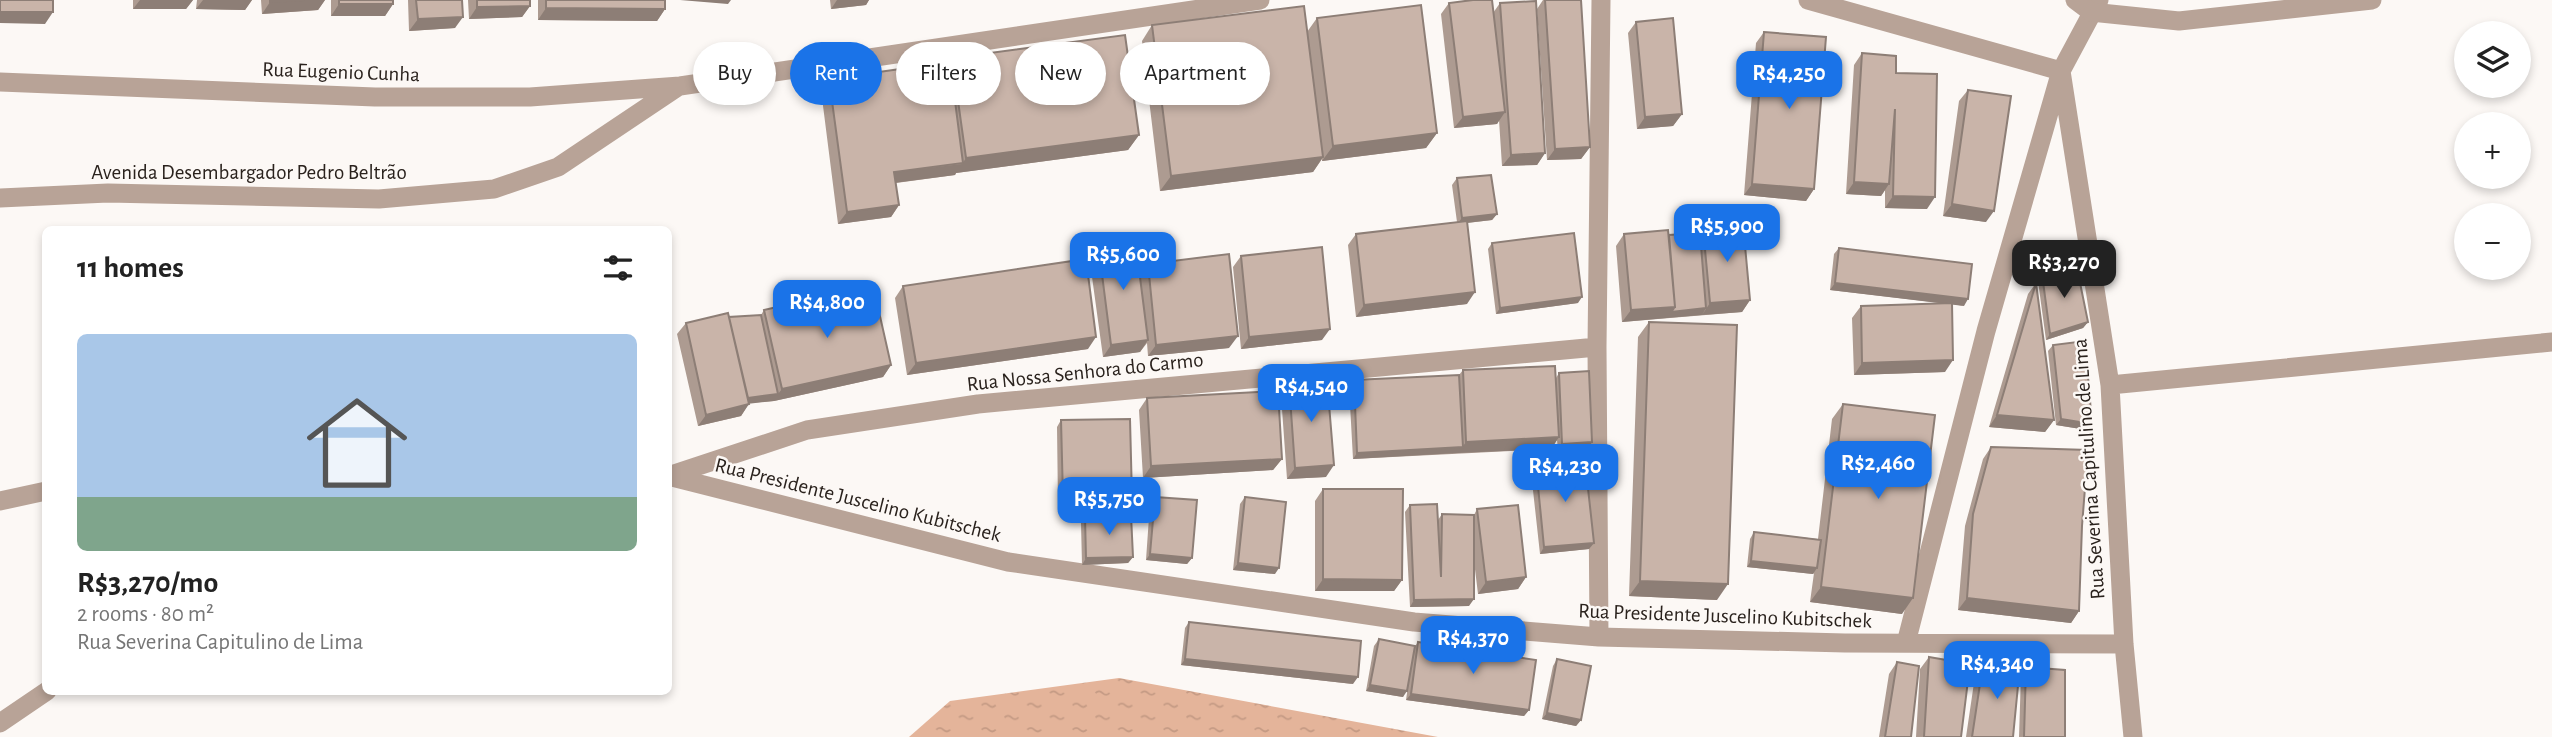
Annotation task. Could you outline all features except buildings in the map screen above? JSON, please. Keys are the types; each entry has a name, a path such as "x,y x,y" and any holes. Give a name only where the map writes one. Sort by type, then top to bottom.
{"street":[{"name":"Avenida Desembargador Pedro Beltrão","path":"0,198 108,193 379,199 494,189 558,167 680,86 1261,0"},
{"path":"1599,637 1597,347 1601,0"},
{"path":"1808,0 2061,71"},
{"path":"1906,643 1986,331 2061,71 2088,4 2179,20 2372,0"},
{"name":"Rua Severina Capitulino de Lima","path":"2061,71 2110,385 2124,644 2133,737"},
{"name":"Rua Eugenio Cunha","path":"0,82 375,97 530,97 680,86"},
{"path":"2110,385 2552,342"},
{"name":"Rua Nossa Senhora do Carmo","path":"672,474 807,430 978,404 1597,347"},
{"name":"Rua Presidente Juscelino Kubitschek","path":"672,476 1008,562 1414,622 1599,637 2124,644"},
{"path":"0,501 42,492"},
{"path":"0,723 42,694"}],"water":[{"path":"1119,678 1438,737 909,737 950,701"}]}
